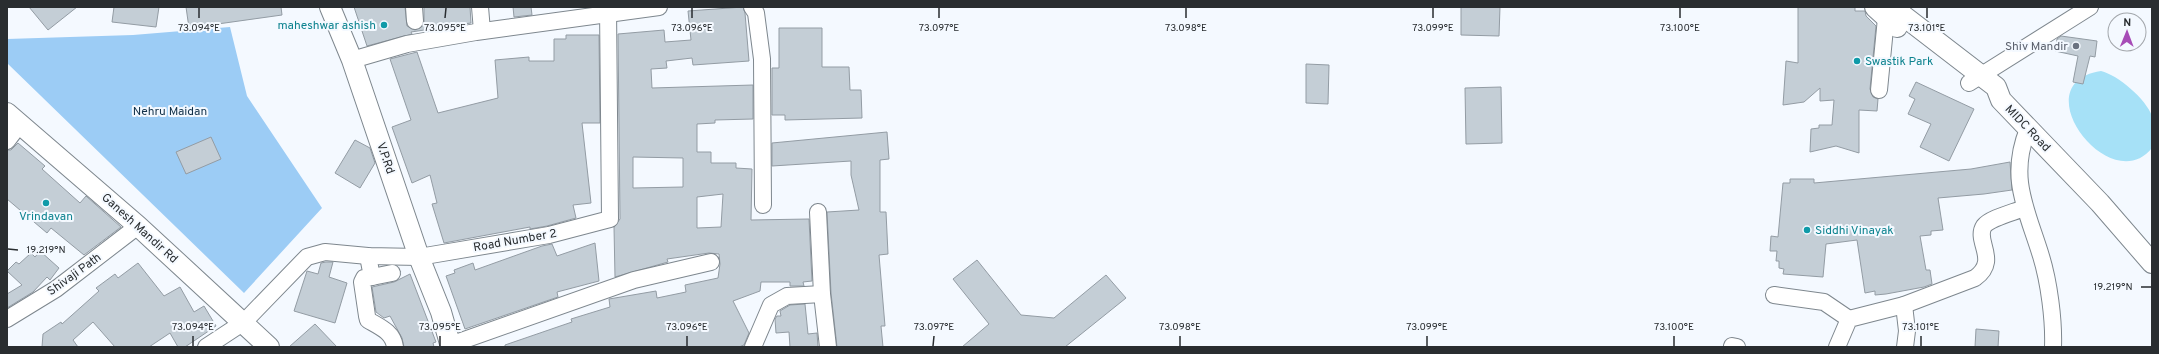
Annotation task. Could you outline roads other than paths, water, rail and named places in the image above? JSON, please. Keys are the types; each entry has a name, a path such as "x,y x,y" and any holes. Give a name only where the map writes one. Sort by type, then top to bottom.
{"street":[{"name":"V.P.Rd","path":"330,7 352,60 451,346"},
{"path":"480,7 482,31"},
{"path":"352,60 407,44 482,31 608,11 659,7"},
{"path":"752,7 756,13 762,59 763,205"},
{"path":"1975,79 2090,7"},
{"path":"1879,90 1891,10"},
{"name":"MIDC Road","path":"1891,10 1975,79 1996,87 2001,100 2100,202 2152,263"},
{"name":"Road Number 2","path":"419,257 549,236 610,219 608,11"},
{"path":"7,141 14,119"},
{"name":"Ganesh Mandir Rd","path":"14,119 138,226 244,322 269,347"},
{"path":"2028,129 2021,147 2019,163 2020,187 2024,208 2041,257 2048,294 2053,347"},
{"path":"1774,295 1824,302 1849,319 1904,305 1975,278 1983,272 1987,261 1982,231 1984,225 2004,215 2024,208"},
{"path":"818,212 822,294 828,347"},
{"name":"Shivaji Path","path":"7,320 56,289 138,226"},
{"path":"206,347 244,322 307,258 325,252 368,256 419,257"},
{"path":"368,256 372,277"},
{"path":"451,346 634,280 711,262"},
{"path":"392,273 364,278 362,282 368,320 389,333 394,340 395,347"},
{"path":"754,347 771,305 787,296 822,294"},
{"path":"1904,305 1907,331 1905,347"},
{"path":"1837,347 1849,319"}],"place":[{"name":"maheshwar ashish","path":"384,25"},
{"name":"Shiv Mandir","path":"2076,46"},
{"name":"Swastik Park","path":"1857,61"},
{"name":"Vrindavan","path":"46,203"},
{"name":"Siddhi Vinayak","path":"1807,230"}],"park label":[{"name":"Nehru Maidan","path":"170,111"}]}
